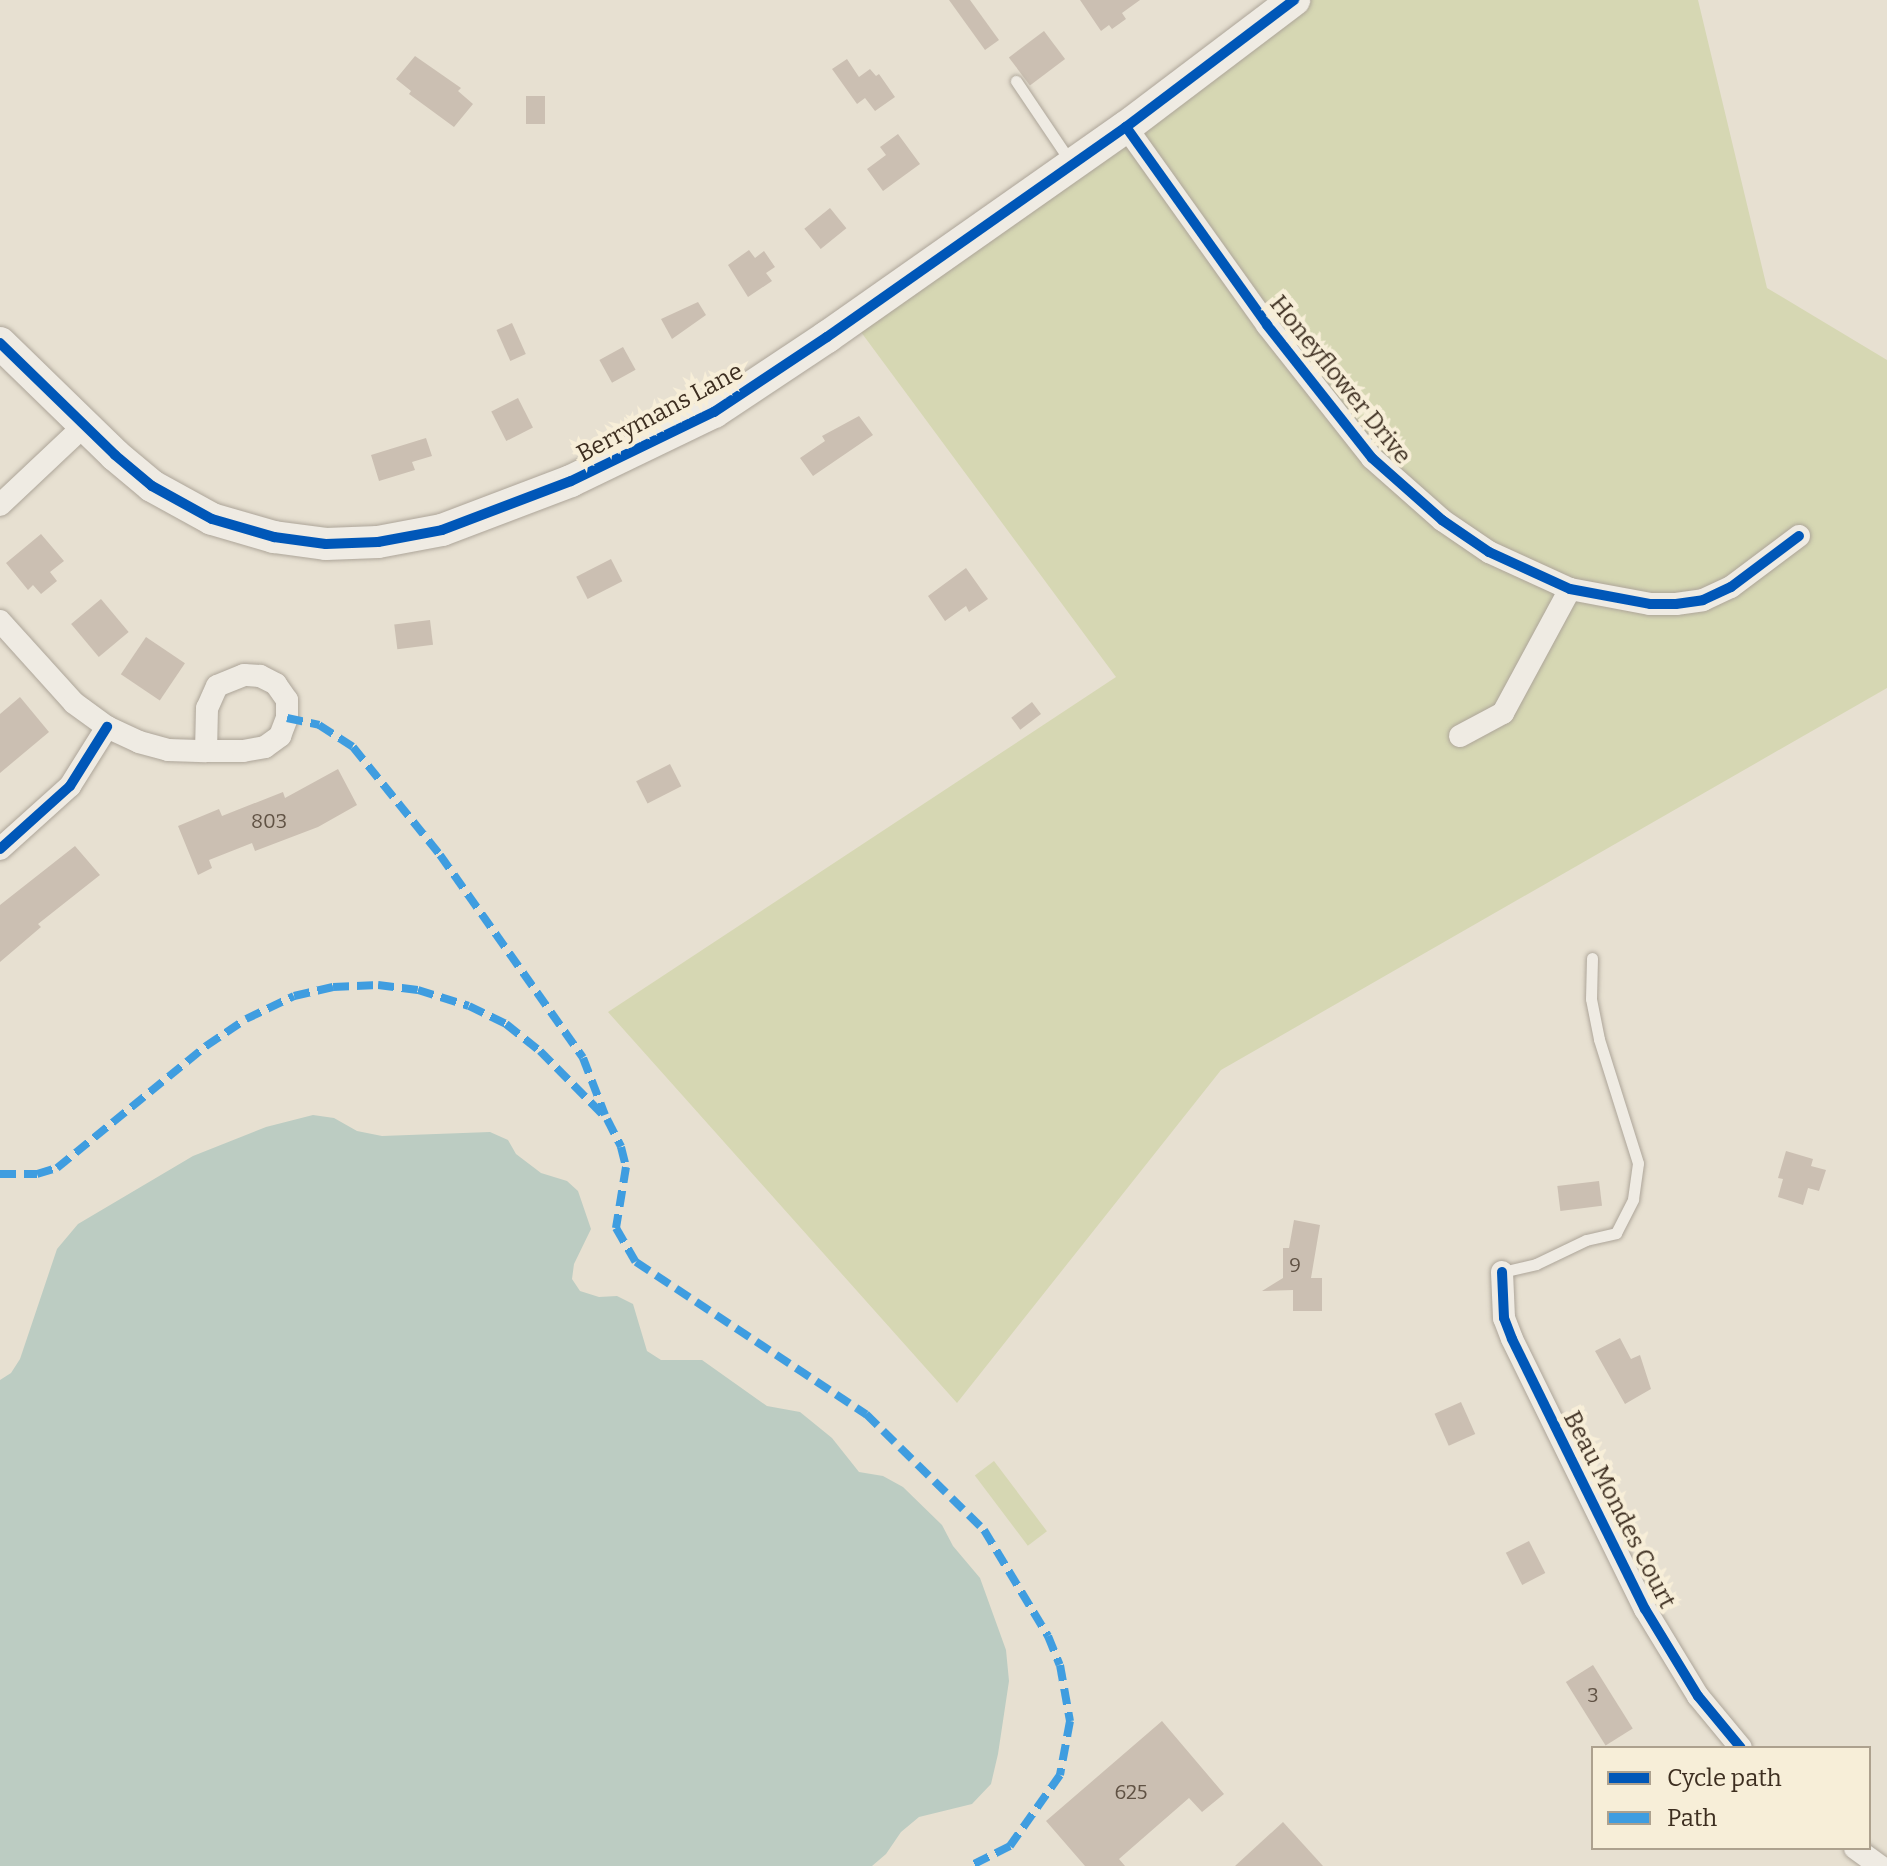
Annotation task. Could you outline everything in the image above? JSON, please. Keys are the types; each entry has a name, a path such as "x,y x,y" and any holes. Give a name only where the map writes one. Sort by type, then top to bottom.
{"street":[{"name":"Berrymans Lane","path":"0,343 152,486 212,519 242,530 298,542 358,544 442,530 571,481 714,412 827,337 1126,127 1294,0"},
{"name":"Honeyflower Drive","path":"1126,127 1267,325 1372,458 1442,520 1489,552 1570,589 1650,604 1703,600 1731,587 1799,536"},
{"path":"0,505 85,425"},
{"path":"1460,736 1503,713 1570,589"},
{"path":"0,621 54,683 107,727 139,742 168,750 206,751"},
{"path":"0,849 70,786 89,761 107,727"},
{"name":"Beau Mondes Court","path":"1502,1272 1504,1318 1512,1339 1645,1609 1698,1696 1739,1746"},
{"path":"1858,1850 1880,1866"}],"lane":[{"path":"1016,81 1073,164"},
{"path":"1502,1272 1536,1264 1586,1240 1616,1233 1633,1199 1638,1163 1599,1039 1591,999 1592,958"}],"green space":[{"path":"1311,0 1698,0 1767,288 1887,360 1887,688 1221,1070 957,1403 608,1012 1116,677 858,328"},
{"path":"994,1461 1047,1531 1028,1546 975,1475"}],"shaded area":[{"path":"313,1115 334,1118 357,1131 382,1136 490,1132 508,1140 516,1154 541,1173 567,1181 578,1191 591,1229 574,1264 572,1279 580,1291 599,1297 617,1296 633,1304 647,1351 661,1360 702,1360 767,1406 800,1412 832,1438 859,1472 883,1476 903,1487 942,1525 953,1546 980,1578 1006,1650 1009,1681 998,1754 991,1784 972,1804 919,1817 901,1832 886,1854 872,1866 0,1866 0,1380 11,1373 20,1359 57,1249 78,1224 193,1156 266,1127"}],"building":[{"path":"949,0 970,0 999,40 985,50"},
{"path":"1080,0 1140,0 1122,13 1126,19 1112,29 1109,25 1101,31"},
{"path":"1044,31 1065,59 1030,85 1009,57"},
{"path":"415,56 461,88 458,91 473,104 454,127 409,94 411,91 396,79"},
{"path":"847,59 859,77 870,69 876,76 879,74 895,97 875,111 865,98 857,104 832,69"},
{"path":"526,96 545,96 545,124 526,124"},
{"path":"898,134 920,164 883,191 867,169 886,155 880,147"},
{"path":"830,208 846,228 821,249 804,229"},
{"path":"749,250 755,258 764,251 775,267 766,273 772,281 748,297 728,265"},
{"path":"698,302 706,315 672,339 661,319"},
{"path":"512,323 526,354 510,361 496,330"},
{"path":"623,347 636,370 612,383 599,360"},
{"path":"518,398 533,427 506,441 491,412"},
{"path":"859,416 873,435 813,476 800,458 825,441 822,436"},
{"path":"426,438 432,456 412,462 415,470 379,481 371,455"},
{"path":"41,534 64,561 50,572 57,581 41,594 33,585 28,590 6,563"},
{"path":"611,559 622,581 588,599 576,577"},
{"path":"966,568 988,599 969,612 966,606 945,621 928,596"},
{"path":"101,599 129,632 99,657 71,624"},
{"path":"430,620 433,645 397,649 394,624"},
{"path":"146,637 185,663 160,701 121,674"},
{"path":"20,697 49,732 0,773 0,714"},
{"path":"1032,702 1041,714 1020,730 1011,718"},
{"path":"670,764 681,786 647,804 636,781"},
{"path":"338,769 357,805 318,827 255,851 252,843 209,860 212,868 198,875 178,826 219,809 222,816 283,792 285,798"},
{"path":"75,846 100,875 38,924 41,927 0,962 0,905"},
{"path":"1786,1151 1813,1159 1811,1166 1826,1170 1819,1191 1808,1188 1803,1205 1778,1197 1783,1179 1778,1178"},
{"path":"1599,1181 1602,1206 1560,1211 1557,1186"},
{"path":"1294,1220 1320,1225 1311,1278 1322,1278 1322,1311 1293,1311 1293,1290 1262,1291 1283,1278 1283,1248 1289,1248"},
{"path":"1620,1338 1631,1359 1640,1355 1651,1389 1625,1404 1595,1351"},
{"path":"1461,1402 1475,1434 1449,1446 1435,1414"},
{"path":"1529,1541 1545,1573 1522,1585 1506,1553"},
{"path":"1593,1665 1633,1729 1606,1746 1566,1682"},
{"path":"1162,1721 1224,1794 1202,1812 1189,1798 1119,1859 1125,1866 1085,1866 1046,1821"},
{"path":"1283,1822 1323,1866 1235,1866"}],"marked path":[{"path":"287,718 319,725 353,747 440,855 583,1058 605,1115"},
{"path":"0,1174 37,1174 57,1168 206,1046 246,1019 294,996 333,987 378,985 418,990 469,1006 506,1024 540,1051 607,1119 621,1147 626,1167 616,1228 636,1262 866,1414 984,1530 1048,1636 1060,1665 1070,1721 1060,1775 1010,1846 970,1866"}],"cycle path":[{"path":"0,343 115,455 152,486 212,519 274,537 326,544 378,542 442,530 571,481 714,412 827,337 1126,127 1294,0"},
{"path":"1126,127 1267,325 1372,458 1442,520 1489,552 1570,589 1650,604 1676,604 1703,600 1731,587 1799,536"},
{"path":"0,849 70,786 107,727"},
{"path":"1502,1272 1504,1318 1512,1339 1645,1609 1698,1696 1739,1746"}]}
